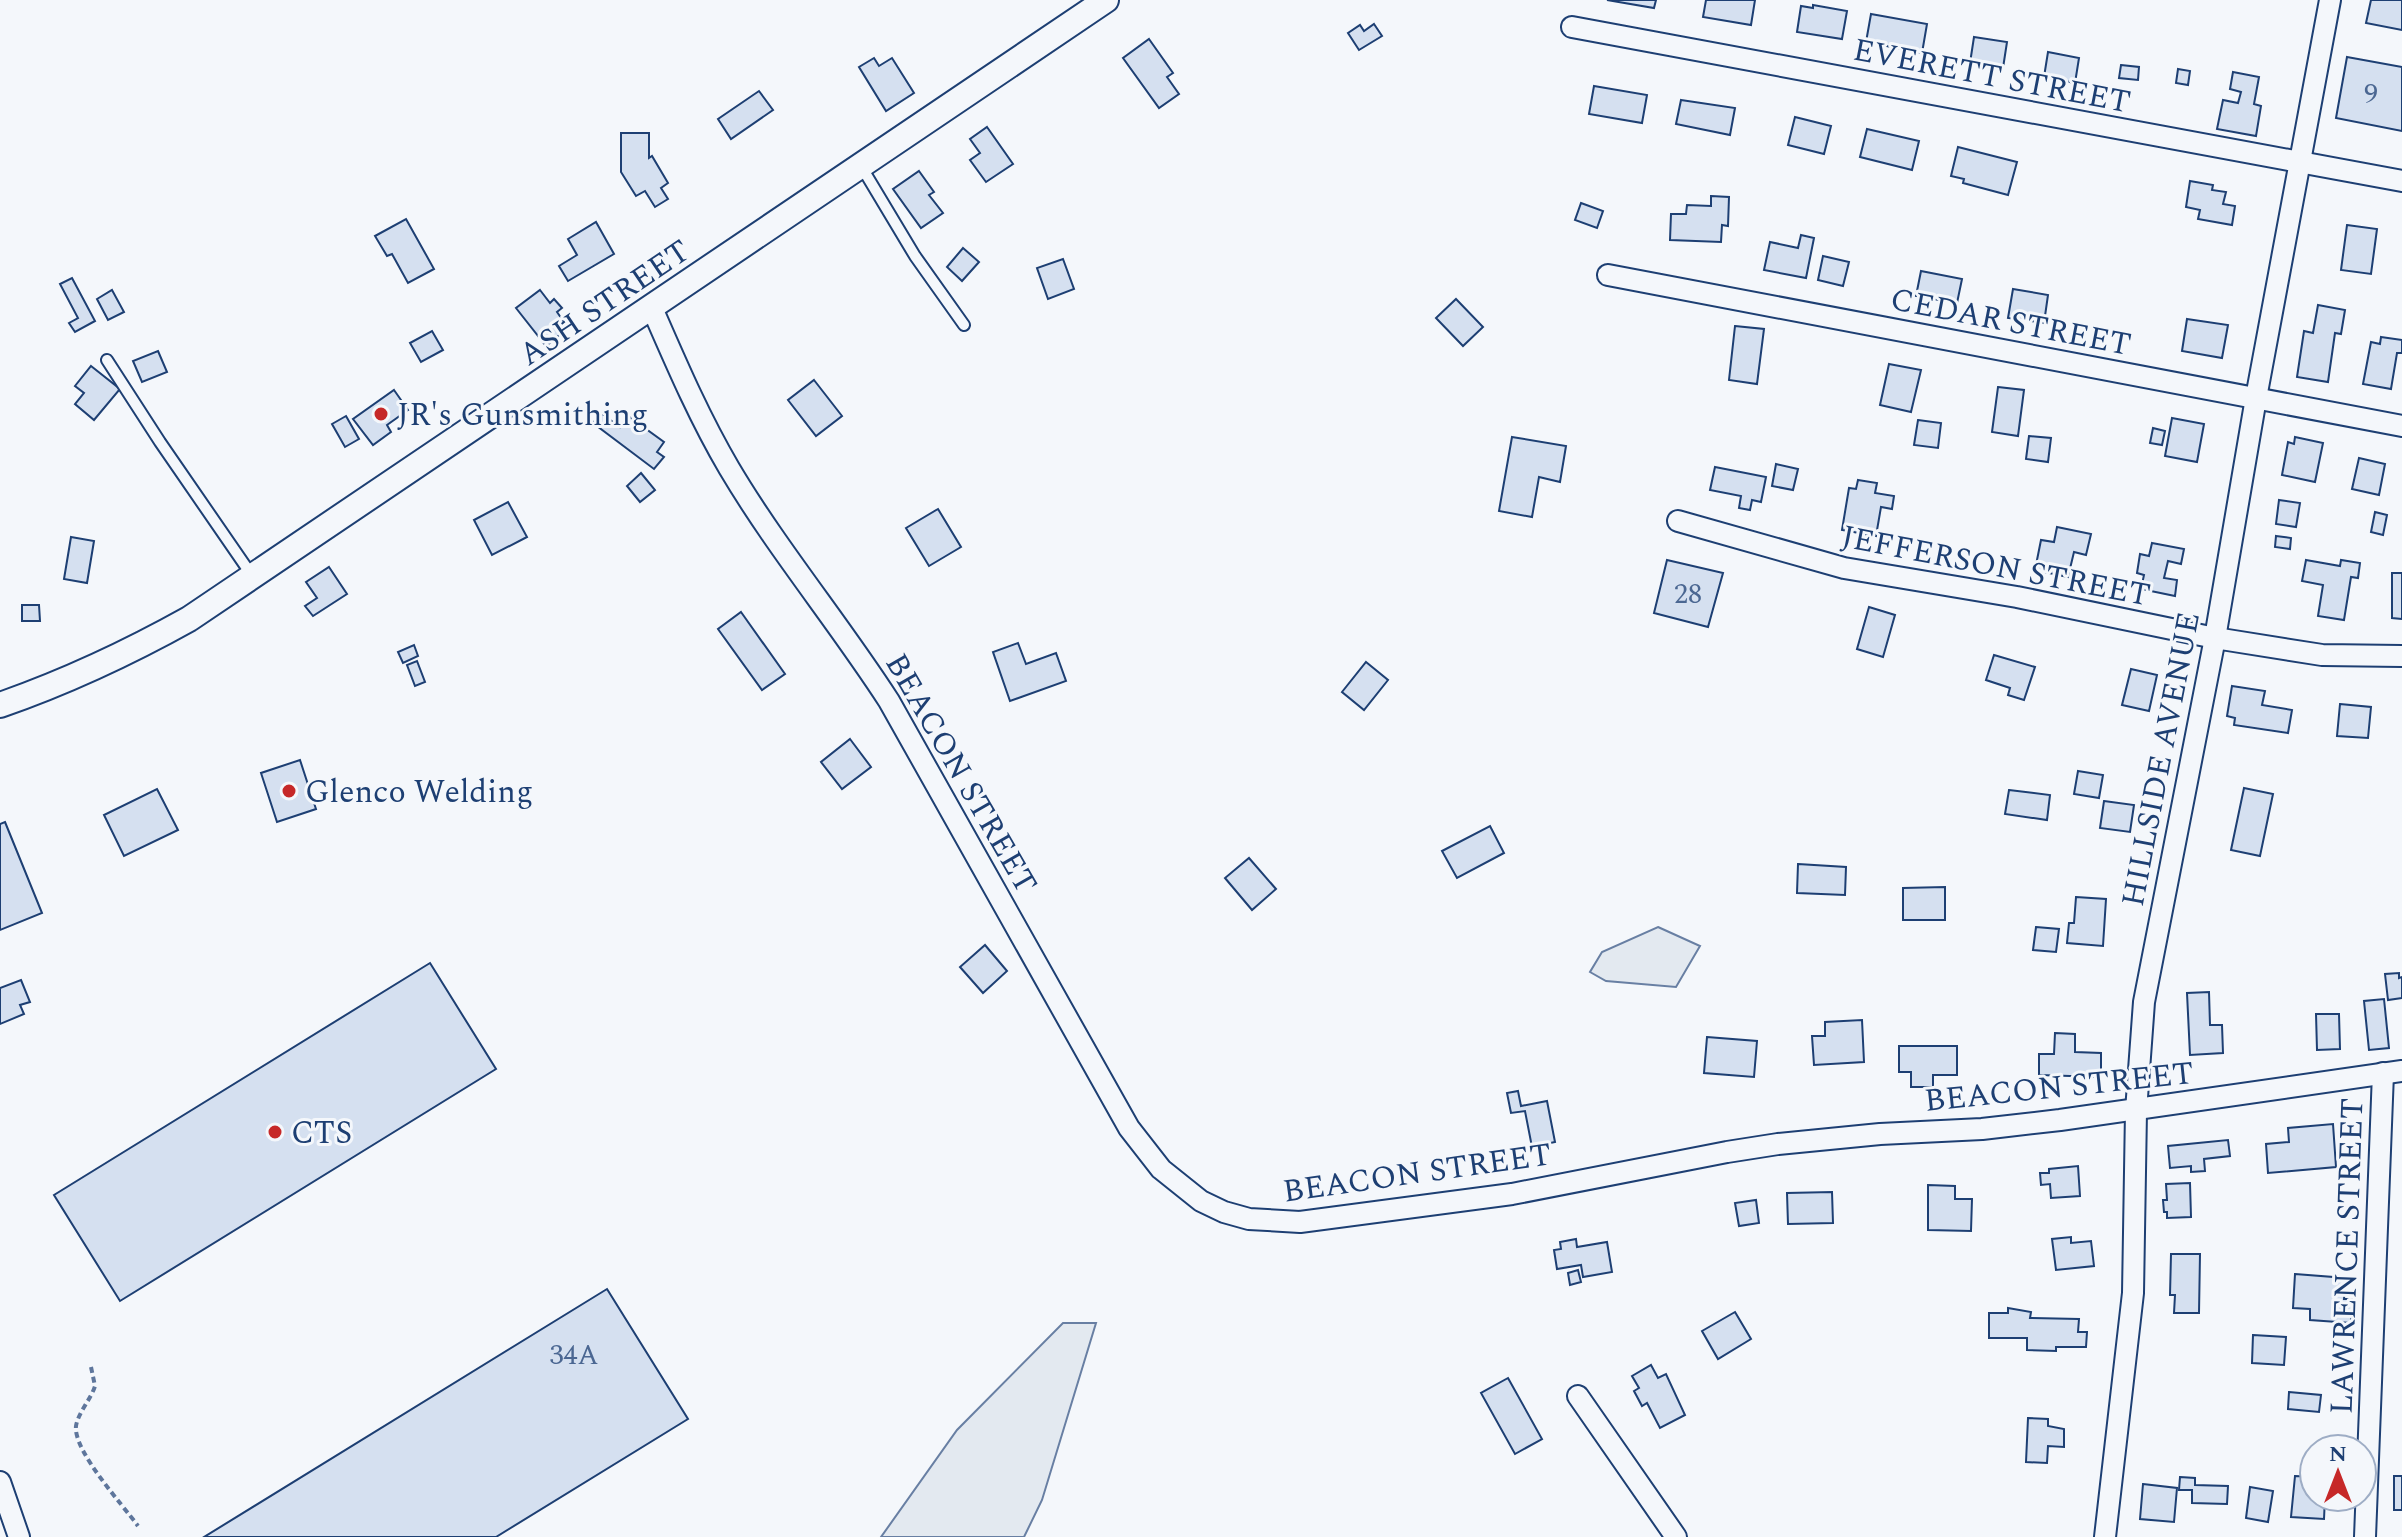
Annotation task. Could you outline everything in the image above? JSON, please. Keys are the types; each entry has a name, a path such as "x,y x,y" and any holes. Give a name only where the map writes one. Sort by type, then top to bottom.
{"street":[{"name":"ASH STREET","path":"0,705 51,687 145,644 189,619 1106,0"},
{"name":"HILLSIDE AVENUE","path":"2105,1537 2133,1293 2136,1111 2144,1002 2215,638 2330,0"},
{"name":"EVERETT STREET","path":"1572,27 2402,181"},
{"name":"CEDAR STREET","path":"1608,275 2402,426"},
{"name":"BEACON STREET","path":"652,308 693,403 730,469 889,701 1129,1128 1161,1169 1201,1201 1224,1212 1262,1221 1344,1218 1512,1194 1778,1144 1880,1134 1982,1129 2136,1111 2392,1072"},
{"name":"JEFFERSON STREET","path":"1678,521 1844,568 2017,597 2215,638 2322,655 2402,656"},
{"name":"LAWRENCE STREET","path":"2365,1537 2392,1072"},
{"path":"1578,1396 1676,1537"},
{"path":"0,1482 19,1537"}],"lane":[{"path":"861,166 915,256 964,325"},
{"path":"107,360 253,577"}],"path":[{"path":"91,1367 95,1386 76,1424 78,1439 86,1455 138,1526"}],"shaded area":[{"path":"1658,927 1700,946 1676,987 1606,981 1590,972 1602,952"},
{"path":"1063,1323 1096,1323 1042,1500 1024,1537 881,1537 957,1430"}],"building":[{"path":"1607,0 1656,0 1654,8"},
{"path":"1706,0 1755,0 1751,25 1703,17"},
{"path":"2371,0 2402,0 2402,30 2366,23"},
{"path":"1813,5 1847,11 1842,39 1797,32 1801,6 1813,8"},
{"path":"1871,14 1927,24 1922,53 1866,42"},
{"path":"1374,24 1382,36 1359,50 1348,33 1360,25 1364,31"},
{"path":"1974,37 2007,42 2003,68 1970,63"},
{"path":"1149,39 1173,73 1167,77 1179,94 1159,108 1123,58"},
{"path":"2048,52 2079,58 2075,83 2044,77"},
{"path":"2347,57 2402,67 2402,131 2336,118"},
{"path":"874,58 879,66 892,58 914,93 886,111 859,67"},
{"path":"2121,65 2139,67 2138,80 2119,78"},
{"path":"2178,69 2190,71 2188,85 2176,83"},
{"path":"2233,72 2259,77 2254,104 2261,106 2256,136 2217,129 2223,100 2238,103 2241,92 2230,89"},
{"path":"1594,86 1647,95 1642,123 1589,114"},
{"path":"759,91 773,110 731,139 718,119"},
{"path":"1681,100 1735,108 1730,135 1676,124"},
{"path":"1795,117 1831,126 1824,154 1788,145"},
{"path":"987,127 1013,164 986,182 970,160 980,153 970,139"},
{"path":"1867,129 1919,141 1912,170 1860,157"},
{"path":"621,133 649,133 649,158 652,156 668,183 661,188 668,199 655,207 645,191 636,196 621,172"},
{"path":"1958,147 2017,162 2008,195 1963,183 1964,179 1951,176"},
{"path":"919,171 934,192 929,195 943,213 921,228 893,189"},
{"path":"2190,181 2213,185 2212,190 2226,192 2223,204 2235,206 2232,225 2198,219 2200,210 2186,207"},
{"path":"1711,196 1729,197 1728,226 1722,225 1721,242 1670,240 1671,214 1686,214 1687,205 1711,206"},
{"path":"1581,203 1603,211 1597,228 1575,220"},
{"path":"406,219 434,269 408,283 392,254 387,256 375,236"},
{"path":"596,222 614,254 568,281 559,266 577,255 568,239"},
{"path":"2347,225 2377,229 2371,274 2341,270"},
{"path":"1801,235 1814,238 1806,278 1764,270 1770,242 1798,248"},
{"path":"963,248 979,262 962,281 947,267"},
{"path":"1823,256 1849,262 1843,286 1818,280"},
{"path":"1063,259 1074,289 1048,299 1037,268"},
{"path":"1921,271 1962,279 1957,303 1916,296"},
{"path":"72,278 95,321 75,332 69,323 78,318 60,284"},
{"path":"2013,289 2048,295 2044,323 2008,318"},
{"path":"112,290 124,312 108,320 97,299"},
{"path":"540,290 550,303 554,299 562,308 557,312 564,322 559,326 563,332 546,346 516,308"},
{"path":"1456,299 1483,327 1463,346 1436,318"},
{"path":"2318,305 2345,310 2341,334 2335,333 2328,382 2297,377 2304,331 2313,333"},
{"path":"2187,319 2228,325 2222,358 2182,351"},
{"path":"1735,326 1764,329 1757,384 1729,380"},
{"path":"432,331 443,350 421,362 410,343"},
{"path":"2381,337 2402,340 2402,353 2397,353 2391,389 2363,384 2371,342 2380,344"},
{"path":"158,351 167,372 142,382 133,361"},
{"path":"1889,364 1921,370 1911,412 1880,405"},
{"path":"91,366 120,389 94,420 75,404 84,393 75,386"},
{"path":"814,380 842,416 816,436 788,400"},
{"path":"1998,387 2024,390 2018,436 1992,432"},
{"name":"JR's Gunsmithing","path":"394,390 408,410 387,425 391,432 373,445 353,419"},
{"path":"601,413 620,427 628,416 664,442 657,452 664,457 654,469 593,423"},
{"path":"346,416 359,439 345,447 332,424"},
{"path":"2172,418 2204,424 2197,462 2165,456"},
{"path":"1918,420 1941,423 1938,448 1914,445"},
{"path":"2153,428 2165,431 2162,445 2150,443"},
{"path":"2029,436 2051,438 2048,462 2026,459"},
{"path":"1512,437 1566,446 1560,482 1539,477 1532,517 1499,511"},
{"path":"2295,437 2323,443 2315,482 2282,475 2288,442 2294,444"},
{"path":"2359,458 2385,464 2379,495 2352,489"},
{"path":"1776,464 1798,469 1793,490 1772,486"},
{"path":"1715,467 1766,477 1761,502 1752,500 1750,510 1739,508 1741,496 1710,490"},
{"path":"641,473 655,490 640,502 627,486"},
{"path":"1858,480 1877,483 1875,493 1894,496 1892,509 1881,507 1876,536 1842,530 1849,488 1856,489"},
{"path":"2279,500 2300,503 2296,527 2276,524"},
{"path":"508,502 527,537 492,555 474,520"},
{"path":"938,509 961,547 929,566 906,528"},
{"path":"2375,512 2387,515 2383,535 2371,532"},
{"path":"2057,527 2091,534 2086,555 2074,552 2068,577 2035,570 2041,540 2054,542"},
{"path":"2276,536 2291,538 2290,549 2275,547"},
{"path":"71,537 94,541 87,583 64,579"},
{"path":"2152,543 2184,549 2181,564 2168,561 2164,578 2177,580 2175,596 2141,589 2144,575 2137,573 2140,554 2149,556"},
{"path":"1667,560 1723,573 1708,627 1654,613"},
{"path":"2306,560 2340,566 2341,560 2360,563 2358,578 2351,577 2344,620 2318,616 2323,585 2302,581"},
{"path":"329,567 347,594 313,616 305,606 317,598 306,582"},
{"path":"2392,573 2402,573 2402,619 2392,618"},
{"path":"22,605 39,605 40,621 22,621"},
{"path":"1869,607 1895,615 1883,657 1857,649"},
{"path":"741,612 785,674 762,690 718,629"},
{"path":"1018,643 1026,664 1056,653 1066,681 1010,701 993,652"},
{"path":"414,645 418,656 403,663 398,652"},
{"path":"1994,655 2035,667 2024,700 2008,695 2010,688 1986,680"},
{"path":"417,661 425,682 415,686 407,665"},
{"path":"1366,662 1388,680 1364,710 1342,692"},
{"path":"2131,669 2157,675 2149,711 2122,705"},
{"path":"2232,686 2265,691 2262,705 2292,710 2288,733 2234,725 2235,718 2227,716"},
{"path":"2340,704 2371,707 2368,738 2337,736"},
{"path":"850,739 871,767 842,789 821,762"},
{"name":"Glenco Welding","path":"300,760 316,809 277,822 261,773"},
{"path":"2078,771 2103,775 2099,798 2074,794"},
{"path":"2244,788 2273,794 2260,856 2231,850"},
{"path":"157,789 178,830 124,856 104,815"},
{"path":"2009,790 2050,795 2047,820 2005,814"},
{"path":"2104,801 2134,805 2130,832 2100,828"},
{"path":"5,822 42,913 0,930 0,824"},
{"path":"1490,826 1504,853 1457,878 1442,851"},
{"path":"1249,858 1276,889 1252,910 1225,878"},
{"path":"1798,864 1846,867 1845,895 1797,893"},
{"path":"1945,887 1945,920 1903,920 1903,888"},
{"path":"2076,897 2106,899 2103,946 2067,943 2069,923 2074,923"},
{"path":"2036,927 2059,929 2056,952 2033,950"},
{"path":"985,945 1007,971 983,993 960,967"},
{"name":"CTS","path":"430,963 496,1069 120,1301 54,1195"},
{"path":"2399,973 2399,978 2402,977 2402,998 2388,1000 2385,974"},
{"path":"21,980 30,1002 20,1005 24,1014 0,1024 0,988"},
{"path":"2209,992 2210,1025 2222,1025 2223,1053 2190,1055 2187,993"},
{"path":"2384,999 2389,1048 2369,1050 2364,1001"},
{"path":"2316,1014 2339,1014 2340,1049 2317,1050"},
{"path":"1862,1020 1864,1062 1814,1065 1812,1036 1825,1036 1825,1022"},
{"path":"2055,1033 2075,1034 2075,1052 2101,1053 2101,1077 2039,1075 2039,1054 2054,1054"},
{"path":"1707,1037 1757,1041 1754,1077 1704,1073"},
{"path":"1899,1046 1957,1046 1957,1075 1933,1075 1933,1087 1911,1087 1911,1072 1899,1072"},
{"path":"1518,1091 1521,1106 1547,1101 1555,1142 1532,1147 1525,1111 1511,1113 1507,1093"},
{"path":"2333,1124 2336,1167 2268,1173 2266,1144 2289,1142 2288,1128"},
{"path":"2228,1140 2230,1156 2204,1159 2205,1171 2191,1172 2191,1166 2170,1168 2168,1146"},
{"path":"2078,1166 2080,1196 2051,1198 2050,1184 2041,1185 2040,1173"},
{"path":"2190,1183 2191,1217 2167,1218 2163,1200 2167,1200 2166,1184"},
{"path":"1928,1185 1955,1186 1955,1199 1972,1199 1971,1231 1928,1230"},
{"path":"1832,1192 1833,1223 1788,1224 1787,1193"},
{"path":"1756,1200 1759,1223 1739,1226 1735,1203"},
{"path":"2071,1237 2071,1243 2091,1241 2094,1266 2056,1270 2052,1239"},
{"path":"1576,1239 1577,1247 1607,1242 1612,1272 1583,1277 1581,1265 1557,1269 1554,1250 1561,1249 1560,1242"},
{"path":"2171,1254 2200,1254 2199,1313 2174,1313 2175,1295 2170,1295"},
{"path":"1578,1270 1581,1282 1570,1285 1568,1273"},
{"path":"2295,1274 2346,1278 2344,1299 2353,1299 2351,1323 2310,1320 2310,1309 2293,1308"},
{"path":"607,1289 688,1419 496,1537 204,1537"},
{"path":"2008,1308 2031,1312 2030,1318 2079,1319 2078,1332 2087,1332 2086,1347 2056,1347 2056,1351 2027,1350 2027,1338 1989,1338 1989,1313 2008,1313"},
{"path":"1735,1312 1751,1339 1718,1359 1702,1331"},
{"path":"2253,1335 2286,1337 2284,1365 2252,1363"},
{"path":"1651,1365 1658,1378 1666,1374 1685,1415 1660,1428 1647,1403 1642,1406 1634,1391 1639,1388 1632,1376"},
{"path":"1508,1378 1542,1439 1515,1454 1481,1393"},
{"path":"2289,1392 2321,1395 2319,1412 2288,1409"},
{"path":"2028,1418 2048,1419 2048,1426 2064,1429 2064,1447 2048,1446 2047,1463 2026,1462"},
{"path":"2295,1476 2298,1476 2298,1513 2324,1513 2324,1519 2291,1517"},
{"path":"2394,1476 2402,1476 2402,1510 2394,1510"},
{"path":"2180,1477 2195,1478 2195,1485 2228,1486 2227,1504 2192,1503 2192,1490 2179,1490"},
{"path":"2143,1484 2177,1488 2174,1522 2140,1519"},
{"path":"2250,1487 2273,1491 2268,1522 2246,1518"}],"place":[{"name":"JR's Gunsmithing","path":"381,414"},
{"name":"Glenco Welding","path":"289,791"},
{"name":"CTS","path":"275,1132"}]}
